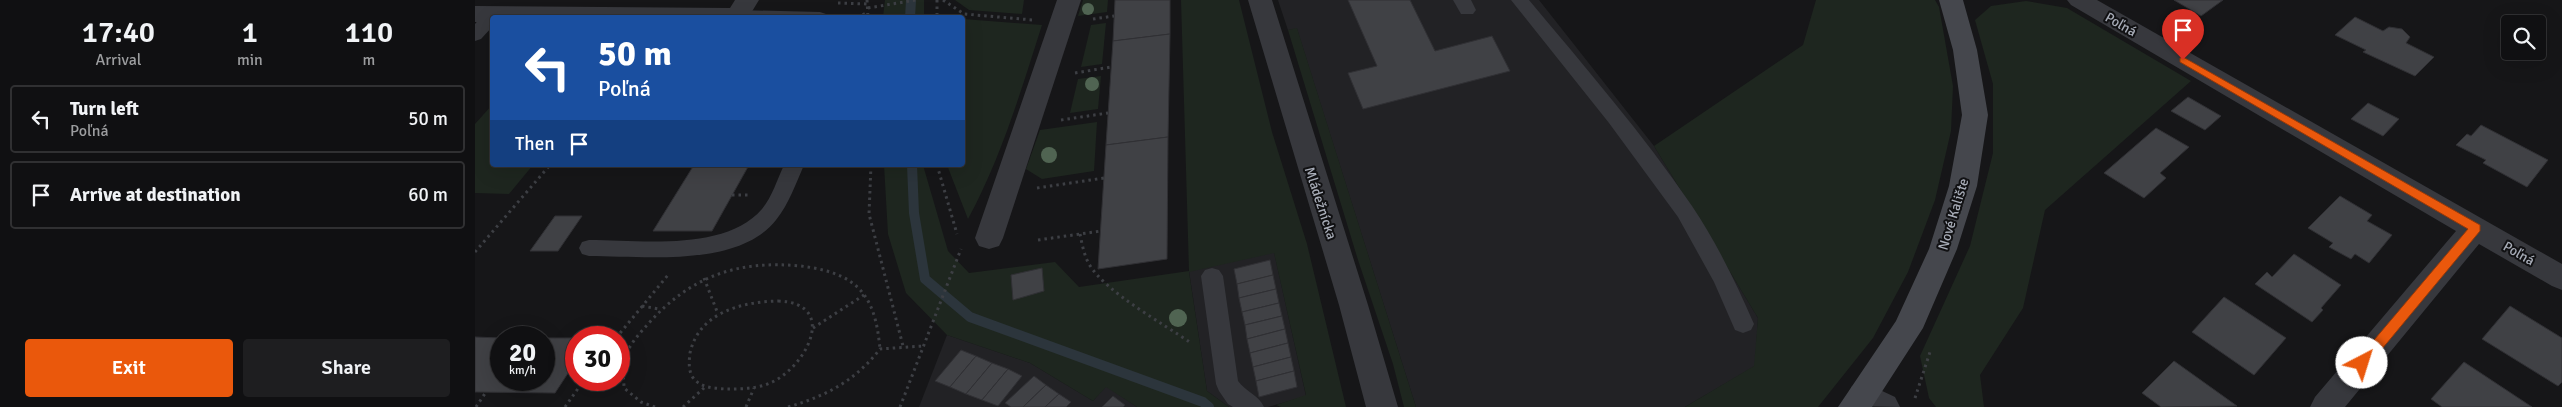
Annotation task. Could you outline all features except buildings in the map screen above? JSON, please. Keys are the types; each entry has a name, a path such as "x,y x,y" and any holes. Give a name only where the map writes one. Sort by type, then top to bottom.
{"street":[{"name":"Mládežnícka","path":"1261,0 1303,147 1360,323 1382,407"},
{"name":"Nové Kalište","path":"1867,403 1908,328 1943,249 1963,186 1975,115 1965,50 1951,0"},
{"name":"Poľná","path":"2079,0 2562,278"},
{"path":"484,14 742,8"},
{"path":"989,238 1066,11"},
{"path":"2325,407 2475,228"}],"lane":[{"path":"1520,0 1616,118 1685,212 1724,280 1743,324"},
{"path":"742,8 797,15"},
{"path":"475,36 484,14"},
{"path":"589,248 695,247 717,245 736,238 767,217 780,198 793,167"},
{"path":"1211,276 1227,384 1236,397 1253,407"}],"path":[{"path":"861,15 879,6 916,0"},
{"path":"937,0 937,15"},
{"path":"943,0 969,14 1066,11"},
{"path":"834,3 867,2 868,15"},
{"path":"1092,19 1115,16"},
{"path":"1028,125 1108,113"},
{"path":"475,252 548,167"},
{"path":"871,167 869,214 903,346"},
{"path":"938,167 959,239"},
{"path":"1033,189 1104,178"},
{"path":"732,195 741,195"},
{"path":"1038,240 1101,230"},
{"path":"1080,234 1084,253 1091,268 1111,285 1223,364"},
{"path":"625,326 695,247"},
{"path":"900,407 962,247"},
{"path":"655,407 641,402 624,388 625,361 639,335 659,309 688,286 704,278 741,267 777,264 813,267 841,275 864,296 872,309 881,349"},
{"path":"704,278 717,314"},
{"path":"813,328 864,296"},
{"path":"760,301 785,301 801,308 811,317 813,328 811,341 802,356 788,371 772,382 754,388 705,387 693,378 689,365 690,348 701,329 717,314 735,306 760,301"},
{"path":"641,306 659,309"},
{"path":"788,407 823,397 849,382 867,368 881,349 923,346"},
{"path":"683,407 705,387"},
{"path":"746,407 754,388"},
{"path":"565,407 576,391"},
{"path":"476,407 486,392"}],"shaded area":[{"path":"885,0 924,0 924,15 883,15"},
{"path":"955,0 1024,0 1022,14 969,10"},
{"path":"1083,0 1108,0 1107,12 1078,16"},
{"path":"1181,0 1239,0 1272,132 1307,244 1346,407 1281,407 1276,405 1306,395 1274,253 1189,272 1207,391 1229,407 1137,407 1106,387 1093,401 1030,363 947,335 906,293 888,234 884,167 924,167 948,251 969,273 1055,262 1079,287 1189,271"},
{"path":"1278,0 1539,0 1654,146 1758,318 1755,366 1685,407 1416,407 1297,29 1288,30"},
{"path":"1816,0 1935,0 1939,7 1953,86 1951,131 1935,200 1908,272 1873,338 1818,407 1685,407 1754,366 1758,318 1654,146 1803,45"},
{"path":"2026,1 2067,8 2191,81 2045,210 2023,308 1980,375 1984,407 1936,407 1929,398 1920,356 1970,246 1993,153 1993,84 1975,20 1991,6"},
{"path":"965,19 1042,25 1018,99 991,172 968,219 948,167 965,167"},
{"path":"1106,23 1102,64 1081,67 1091,25"},
{"path":"1297,28 1416,407 1404,407 1393,364 1358,260 1288,30"},
{"path":"1101,76 1098,109 1070,113 1078,79"},
{"path":"490,107 490,167 531,167 509,194 475,193 475,124"},
{"path":"1097,122 1094,171 1042,179 1026,169 1040,130"},
{"path":"1274,252 1306,396 1268,407 1229,407 1207,391 1189,271"},
{"path":"947,335 1030,363 1093,401 1106,386 1137,407 919,407"}],"waterway":[{"path":"910,15 911,0"},
{"path":"912,167 914,213 925,279 970,317 1203,402 1209,407"}],"route":[{"path":"2183,60 2475,228 2362,363"}]}
